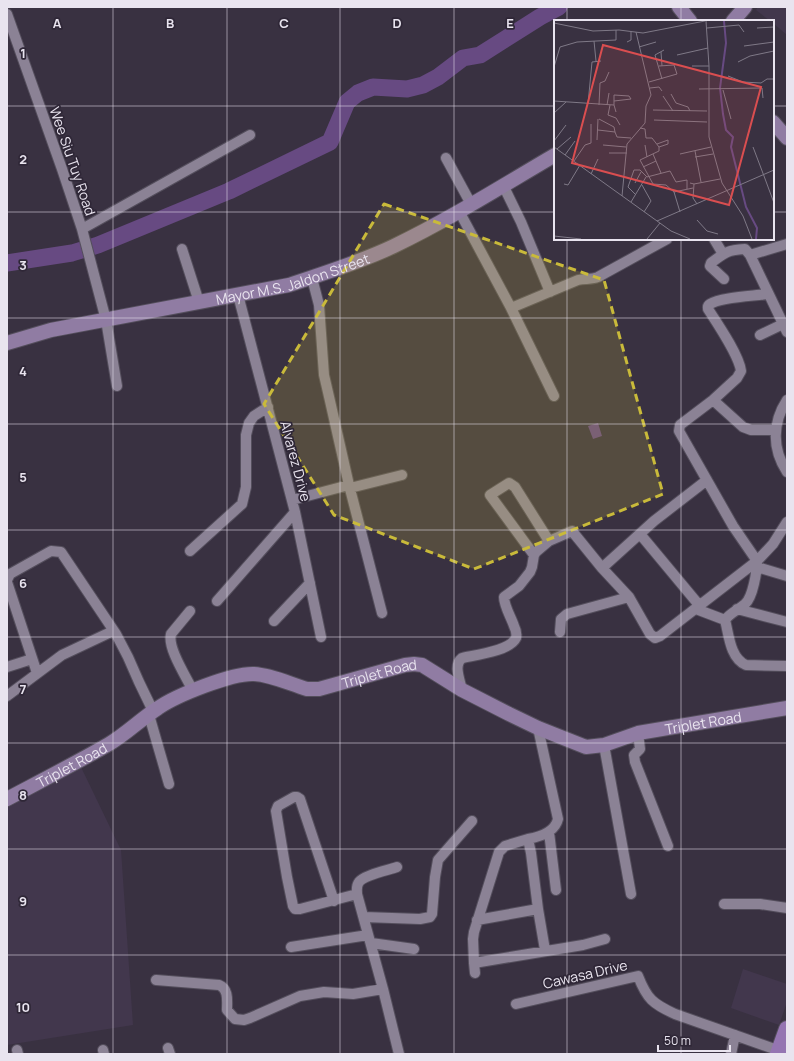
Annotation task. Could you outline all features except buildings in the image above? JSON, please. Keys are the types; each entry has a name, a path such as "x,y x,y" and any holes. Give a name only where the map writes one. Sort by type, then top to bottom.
{"main road":[{"path":"779,1052 787,1029"}],"street":[{"path":"679,7 689,20"},
{"path":"734,20 744,7"},
{"name":"Wee Siu Tuy Road","path":"7,14 82,229 106,320 117,386"},
{"path":"774,123 787,138"},
{"path":"82,229 250,135"},
{"name":"Mayor M.S. Jaldon Street","path":"7,343 51,330 289,285 312,278 393,247 459,211 554,156"},
{"path":"446,158 471,204"},
{"path":"503,185 521,222 550,292"},
{"path":"459,211 511,308 554,396"},
{"path":"511,308 578,280 598,277 665,240"},
{"path":"715,240 723,254"},
{"path":"750,255 787,244"},
{"path":"182,249 199,302"},
{"path":"724,279 710,266 711,263 731,250 745,249 750,255 767,294 785,328 760,336"},
{"path":"312,278 319,305 324,375 349,486 382,614"},
{"path":"767,294 719,300 709,304 708,309 720,328 739,364 741,371 737,378 713,400 683,422 679,428 680,435 757,564 787,576"},
{"name":"Alvarez Drive","path":"238,295 295,512 321,637"},
{"path":"713,400 743,427 751,430 775,430"},
{"path":"787,400 780,411 775,430 779,458 787,472"},
{"path":"190,551 242,504 246,487 246,435 249,424 254,416 268,408"},
{"path":"292,500 349,486 402,476"},
{"path":"602,568 640,534 707,480"},
{"path":"534,555 490,495 509,483 515,487 549,541"},
{"path":"217,602 295,512"},
{"path":"462,690 457,662 459,660 502,649 516,637 516,632 504,597 519,586 530,572 534,555 549,541 572,531 602,568 629,597 650,634 656,638 757,564 773,544 787,522"},
{"path":"640,534 697,607 725,620"},
{"path":"37,673 7,581 10,574 51,551 57,550 64,554 128,656 151,713 168,784"},
{"path":"725,620 731,613 747,602 757,564"},
{"path":"274,621 310,583"},
{"path":"560,632 561,620 567,614 629,597"},
{"path":"737,609 787,622"},
{"path":"190,611 171,634 170,638 174,652 193,691"},
{"path":"725,620 734,655 740,662 752,666 787,666"},
{"path":"7,696 62,655 113,632"},
{"path":"7,667 32,658"},
{"name":"Triplet Road","path":"7,799 109,744 171,700 234,676 255,674 307,689 320,689 386,670 414,664 422,665 462,690 538,728 586,747 604,745 638,733 787,708"},
{"path":"538,728 558,819 556,824 549,832 539,837 505,846 499,852 477,920 473,939 474,968 544,950 583,945 605,939"},
{"path":"638,733 640,749 634,755 635,762 668,846"},
{"path":"604,745 631,894"},
{"path":"334,901 300,799 294,797 278,806 276,811 293,906 295,909 300,910 334,901 357,894"},
{"path":"364,918 420,919 430,917 432,914 438,860 472,821"},
{"path":"549,832 556,890"},
{"path":"528,840 532,853 544,950"},
{"path":"397,867 360,880 357,887 357,894 399,1054"},
{"path":"724,904 760,904 787,908"},
{"path":"477,920 538,909"},
{"path":"291,947 369,939 414,950"},
{"name":"Cawasa Drive","path":"516,1004 638,976 647,995 661,1007 675,1014 779,1052"},
{"path":"156,980 224,987 227,996 227,1010 235,1019 244,1020 287,1001 306,995 324,992 353,994 383,989"},
{"path":"731,1054 735,1035"}],"highlighted area":[{"path":"384,204 604,280 663,494 474,569 334,515 264,404"}],"shaded area":[{"path":"758,7 787,7 787,35 774,24 774,20 769,20 756,10"},
{"path":"598,423 602,436 593,439 588,426"},
{"path":"80,765 121,850 133,1025 7,1045 7,803"},
{"path":"743,969 787,984 787,1002 779,1025 731,1008"}],"waterway":[{"path":"7,263 72,253 98,245 229,191 330,142 347,102 358,93 373,87 407,89 423,85 438,77 463,58 480,55 540,17 559,7"}]}
